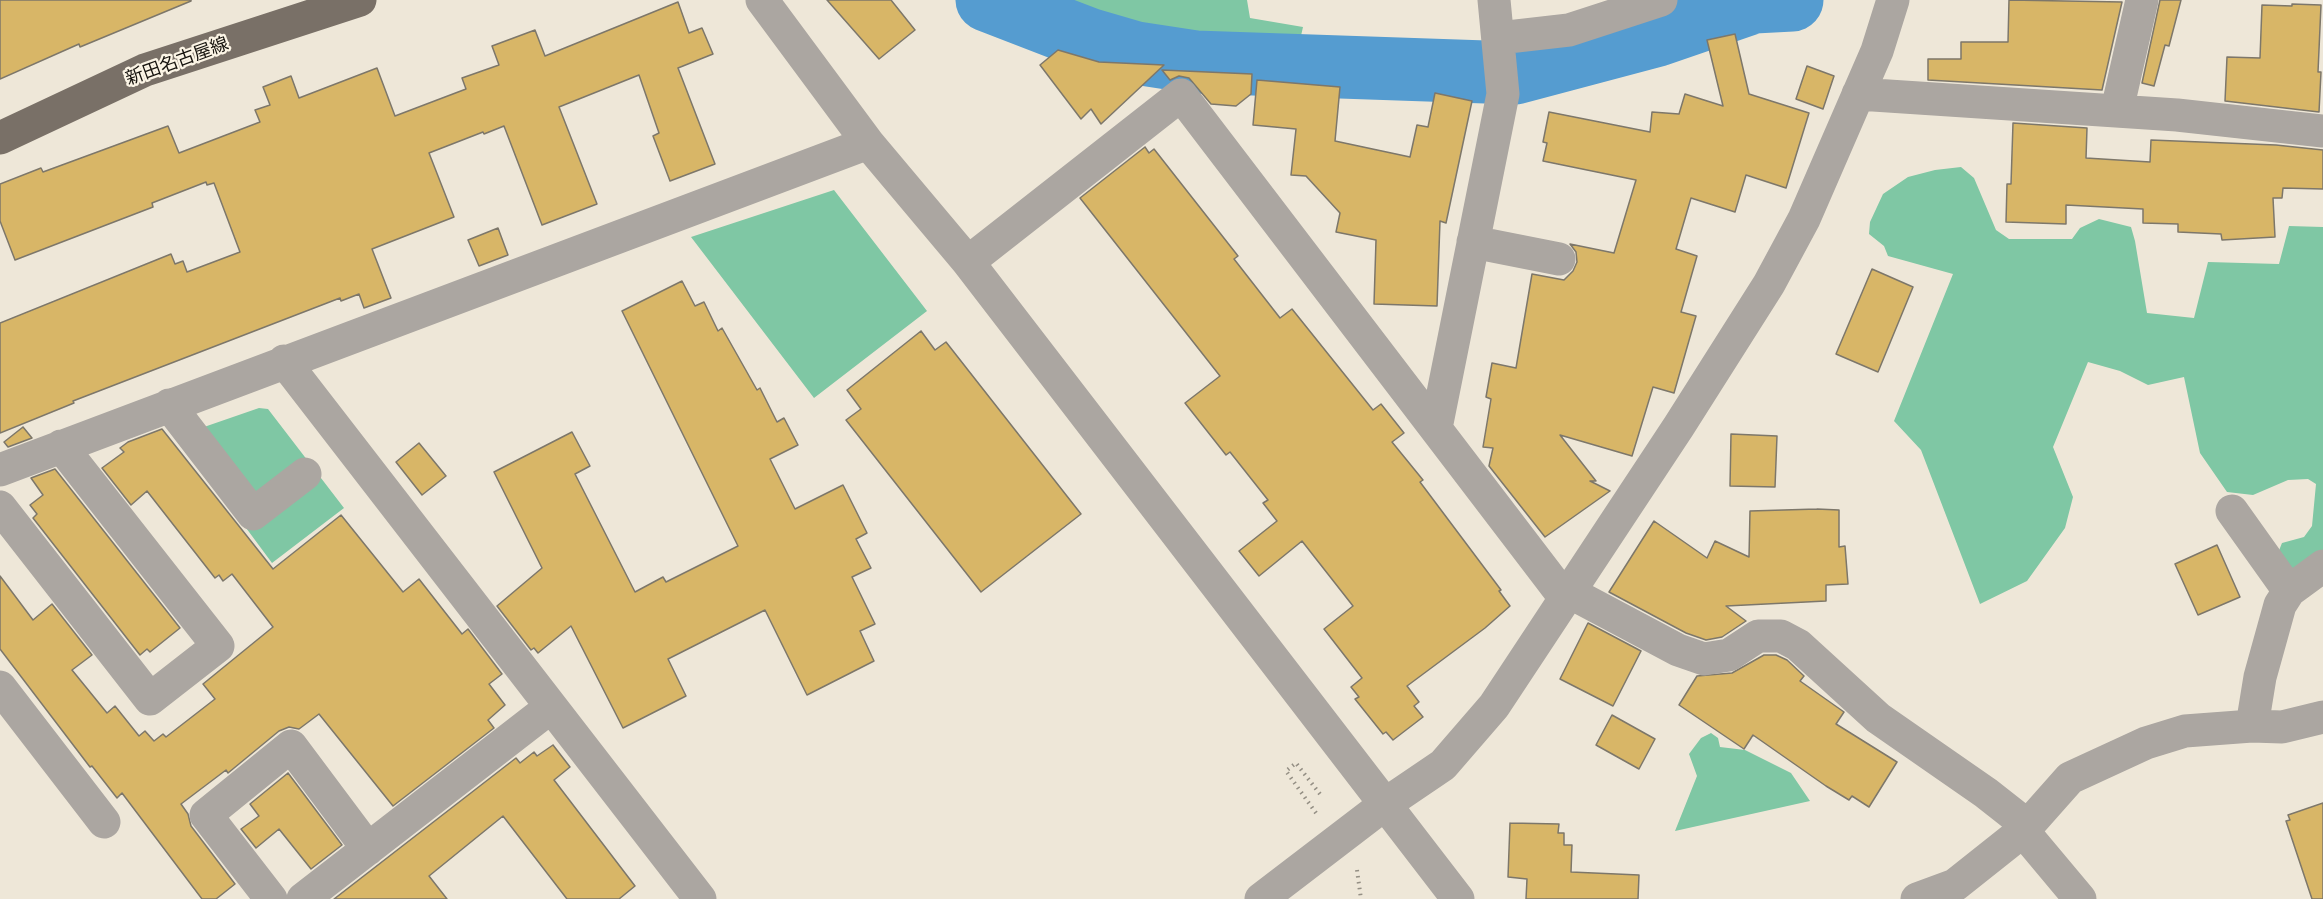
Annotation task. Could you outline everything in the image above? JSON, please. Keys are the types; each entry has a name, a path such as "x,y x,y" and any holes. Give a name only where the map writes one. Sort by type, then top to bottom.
{"main road":[{"name":"新田名古屋線","path":"0,138 145,70 360,0"}],"street":[{"path":"762,0 868,142 968,262 1458,899"},
{"path":"1436,428 1503,92 1494,0"},
{"path":"1500,44 1569,30 1661,0"},
{"path":"1261,899 1384,805 1443,765 1494,706 1769,284 1804,219 1877,51 1893,0"},
{"path":"2117,110 2142,0"},
{"path":"1858,94 2117,110 2323,130"},
{"path":"968,262 1181,95 1567,595 1678,650 1704,659 1729,655 1758,636 1782,636 1798,645 1878,718 1986,793 2025,829 2080,899"},
{"path":"0,470 868,142"},
{"path":"1473,242 1559,259"},
{"path":"284,361 699,899"},
{"path":"169,405 253,514 305,474"},
{"path":"0,507 150,699 218,646 61,446"},
{"path":"2232,511 2289,591"},
{"path":"2252,726 2260,677 2280,605 2289,591 2323,566"},
{"path":"0,687 104,822"},
{"path":"303,899 551,707"},
{"path":"1917,899 1955,885 2025,829 2070,778 2146,743 2185,731 2252,726 2282,727 2323,717"},
{"path":"272,899 206,814 291,746 368,849"}],"path":[{"path":"1305,796 1286,771 1296,763 1320,794"}],"green space":[{"path":"1031,0 1247,0 1250,18 1303,27 1298,49 1154,40 1107,27"},
{"path":"1961,167 1974,178 1996,230 2009,239 2072,239 2080,228 2099,219 2131,227 2147,313 2194,318 2208,262 2279,264 2289,226 2323,227 2323,552 2294,573 2278,553 2282,543 2304,537 2312,526 2316,484 2308,479 2288,480 2253,495 2227,492 2200,453 2184,377 2148,385 2120,371 2088,362 2053,447 2073,497 2065,528 2027,581 1980,604 1921,450 1894,421 1953,274 1888,256 1884,246 1869,234 1870,222 1883,194 1908,177 1935,170"},
{"path":"834,190 927,311 814,398 691,237"},
{"path":"259,408 268,409 344,508 272,563 178,436"},
{"path":"1711,733 1718,738 1720,747 1745,750 1791,773 1810,801 1675,831 1697,776 1689,754 1701,738"}],"building":[{"path":"0,0 191,1 80,47 79,44 0,79"},
{"path":"827,0 891,0 915,30 879,59"},
{"path":"2009,0 2122,2 2102,90 1928,80 1928,59 1961,59 1961,42 2008,42"},
{"path":"2160,0 2181,0 2169,46 2165,45 2154,86 2142,83"},
{"path":"678,2 689,33 702,28 713,54 678,68 715,164 670,181 653,136 659,133 639,75 559,107 597,204 542,225 504,126 484,134 483,132 429,153 454,217 372,249 391,298 364,308 359,294 341,301 340,298 73,401 74,403 0,433 0,323 171,254 175,264 183,261 187,272 240,252 214,183 207,185 206,182 152,203 153,207 15,260 0,221 0,184 41,168 43,172 168,126 179,153 260,122 255,110 270,105 263,87 291,76 299,98 377,68 395,116 466,89 462,78 499,65 492,46 535,30 545,56"},
{"path":"2292,4 2321,5 2319,112 2225,101 2227,57 2260,58 2262,5 2292,6"},
{"path":"1735,34 1749,94 1809,113 1786,188 1746,175 1735,212 1691,198 1676,249 1697,256 1681,312 1696,316 1674,393 1653,387 1632,456 1560,435 1596,481 1590,481 1610,491 1545,537 1489,466 1493,448 1483,447 1491,399 1486,397 1492,363 1516,368 1532,274 1564,280 1573,271 1577,262 1576,252 1570,244 1614,253 1636,180 1543,161 1547,143 1543,142 1549,112 1650,132 1652,112 1679,114 1685,94 1723,106 1707,40"},
{"path":"1058,50 1099,62 1164,65 1101,124 1091,109 1081,119 1040,65"},
{"path":"1807,66 1834,76 1823,109 1796,99"},
{"path":"1162,70 1252,74 1251,94 1236,106 1211,104 1189,78 1179,76 1170,80"},
{"path":"1257,80 1340,87 1335,141 1410,157 1417,125 1428,127 1435,93 1472,101 1446,223 1440,221 1437,306 1374,304 1376,240 1336,232 1340,213 1306,176 1291,175 1296,129 1253,125"},
{"path":"2013,123 2087,128 2086,158 2150,162 2151,140 2276,145 2323,150 2323,189 2283,188 2282,198 2273,198 2275,237 2222,240 2221,234 2178,232 2178,224 2143,223 2143,209 2066,205 2066,224 2006,222 2007,184 2011,184"},
{"path":"1145,147 1149,153 1154,149 1238,256 1234,259 1280,318 1292,309 1373,410 1381,404 1404,433 1392,442 1423,480 1420,482 1501,590 1499,591 1510,606 1485,628 1407,686 1419,702 1414,706 1423,717 1393,740 1386,732 1383,734 1355,699 1359,697 1351,687 1362,678 1324,629 1353,606 1302,541 1259,576 1239,551 1277,521 1263,503 1268,500 1230,452 1226,455 1185,403 1220,376 1080,198"},
{"path":"498,228 508,255 479,266 468,240"},
{"path":"1872,269 1913,287 1878,372 1836,354"},
{"path":"682,281 695,306 704,302 718,331 722,328 757,390 760,388 777,422 784,418 798,445 770,459 795,509 843,485 867,533 856,539 871,568 852,577 875,624 860,631 874,661 807,695 765,610 668,659 686,696 623,728 571,626 538,653 534,648 531,650 497,606 542,568 494,472 572,432 590,466 575,474 635,592 663,577 666,582 738,546 622,311"},
{"path":"921,331 935,350 946,342 1081,514 981,592 846,420 861,409 847,390"},
{"path":"23,427 32,438 8,447 4,442"},
{"path":"162,429 273,569 341,515 403,592 419,579 462,634 468,629 502,674 489,684 505,705 488,720 494,728 393,806 319,714 299,729 289,727 279,731 228,773 226,770 181,804 188,814 191,826 235,884 216,899 202,899 122,793 117,798 92,766 90,767 0,649 0,576 33,620 52,604 92,655 72,670 107,713 115,706 139,736 145,731 154,741 163,734 166,737 215,699 203,684 273,627 232,574 223,581 219,575 215,578 147,491 131,505 102,468 124,452 120,448 128,442"},
{"path":"1731,434 1777,436 1775,487 1730,486"},
{"path":"419,443 446,476 422,495 396,462"},
{"path":"55,469 180,628 150,652 147,649 140,655 33,518 37,514 30,505 43,495 31,478"},
{"path":"1839,510 1839,547 1845,546 1848,584 1826,585 1826,601 1726,606 1746,621 1722,637 1706,640 1686,633 1609,592 1654,521 1707,558 1715,541 1749,557 1750,511"},
{"path":"2217,545 2240,597 2198,615 2175,564"},
{"path":"1588,623 1641,651 1613,706 1560,679"},
{"path":"1764,655 1776,655 1787,660 1804,676 1800,681 1844,712 1836,724 1897,762 1869,807 1852,796 1849,800 1826,786 1753,735 1744,749 1679,705 1697,676 1732,673"},
{"path":"1612,715 1655,739 1639,769 1596,745"},
{"path":"553,745 570,767 554,780 635,886 619,899 567,899 503,816 429,876 447,899 334,899 516,758 520,763 534,752 537,756"},
{"path":"288,773 342,845 311,869 279,829 256,848 241,829 259,816 250,804"},
{"path":"2323,803 2323,899 2312,899 2286,821 2290,820 2288,815"},
{"path":"1510,823 1559,824 1558,833 1564,833 1564,845 1572,845 1571,872 1639,875 1638,899 1526,899 1527,879 1508,877"}],"waterway":[{"path":"987,0 1088,39 1136,53 1195,62 1515,73 1658,35 1754,2 1792,0"}]}
